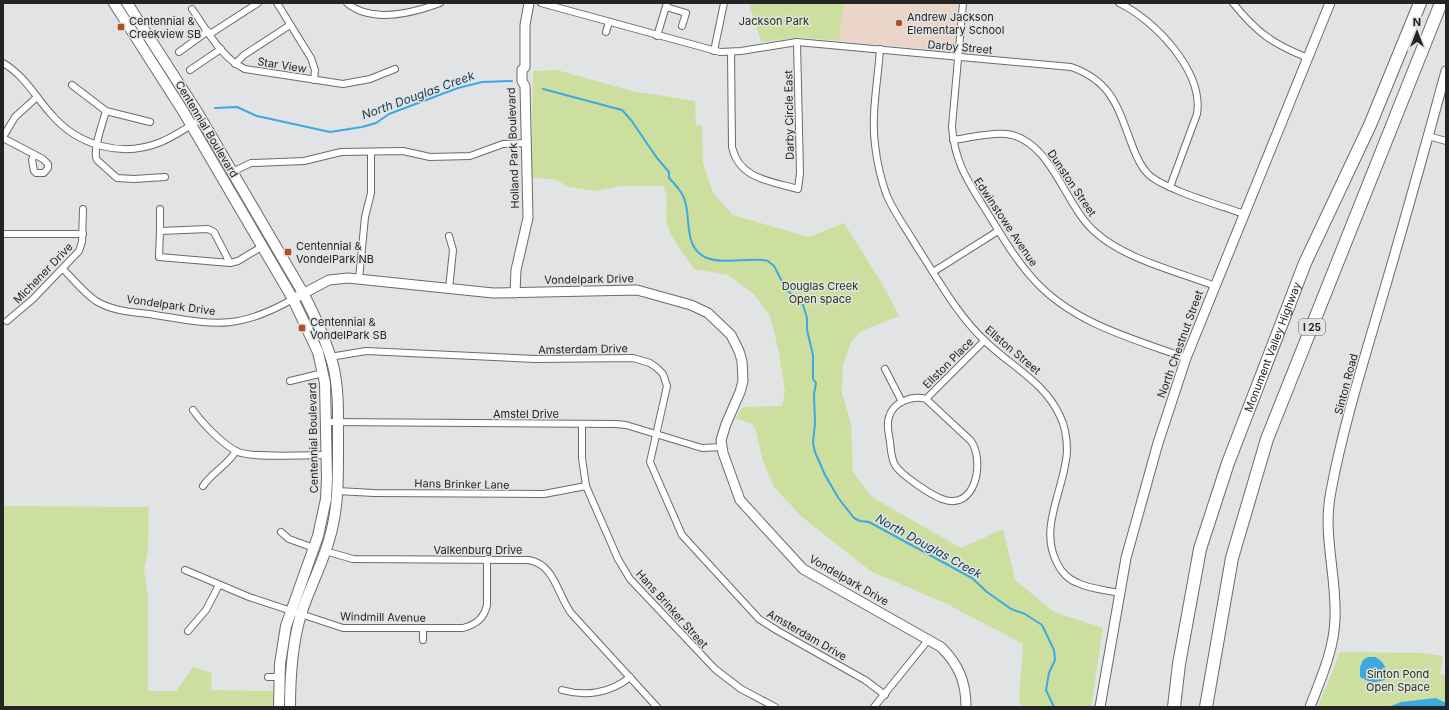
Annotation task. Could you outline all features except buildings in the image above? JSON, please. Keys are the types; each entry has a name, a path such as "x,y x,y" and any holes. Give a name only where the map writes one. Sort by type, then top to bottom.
{"highway":[{"name":"Monument Valley Highway","path":"1174,706 1179,664 1200,549 1228,463 1305,263 1370,126 1420,3"},
{"name":"I 25","path":"1206,707 1232,558 1267,438 1441,3"}],"main road":[{"name":"Centennial Boulevard","path":"114,3 183,111 293,299 315,346 323,373 327,422 326,499 314,548 290,611 286,626 279,677 279,707"},
{"name":"Centennial Boulevard","path":"127,3 200,117 303,293 317,320 330,357 336,382 338,423 337,490 334,520 325,551 301,614 292,666 290,707"}],"street":[{"path":"178,52 258,3"},
{"path":"277,3 314,65 314,80"},
{"path":"347,3 353,8 368,13 408,13 425,5 440,3"},
{"name":"Holland Park Boulevard","path":"515,293 516,270 528,218 525,143 525,86 522,81 522,70 524,67 525,25 529,3"},
{"name":"Darby Street","path":"541,3 714,51 731,52 797,42 958,56 1077,69 1093,77 1102,84 1116,103 1143,169 1158,182 1244,214"},
{"path":"714,51 724,3"},
{"name":"Edwinstowe Avenue","path":"963,3 952,126 953,140 956,154 966,180 998,231 1023,268 1036,283 1052,297 1072,311 1111,330 1186,358"},
{"path":"1120,3 1149,22 1169,42 1192,80 1198,97 1197,114 1170,187"},
{"path":"1233,3 1260,34 1286,49 1308,58"},
{"name":"North Chestnut Street","path":"1100,707 1119,593 1138,511 1158,442 1186,358 1330,3"},
{"path":"657,36 666,5 686,13 682,26"},
{"name":"Star View","path":"192,9 221,49 235,64 245,69 343,84 359,82 395,69"},
{"path":"606,32 608,22"},
{"path":"235,64 244,55 290,25"},
{"name":"Darby Circle East","path":"731,52 732,147 736,160 748,172 798,189 800,174 797,42"},
{"path":"190,70 221,49"},
{"name":"Ellston Street","path":"880,49 874,128 878,164 893,207 947,296 984,341 1039,385 1054,405 1064,427 1067,450 1066,462 1049,536 1052,552 1059,567 1065,574 1079,584 1119,593"},
{"path":"3,63 18,74 63,127 79,138 97,146 129,149 151,145 172,137 191,125 200,117"},
{"name":"Sinton Road","path":"1310,707 1329,655 1334,630 1335,602 1328,546 1327,520 1331,489 1369,344 1446,70"},
{"path":"72,85 106,111 150,122"},
{"path":"34,155 3,138 15,117 37,97"},
{"path":"106,111 97,146 97,160 117,178 134,179 165,177"},
{"name":"Dunston Street","path":"953,140 1008,134 1028,142 1044,158 1085,222 1103,238 1133,255 1215,286"},
{"path":"1428,136 1446,141"},
{"path":"232,172 251,163 304,161 335,153 403,151 430,157 470,156 503,144 525,143"},
{"path":"359,279 365,217 371,193 371,152"},
{"name":"Michener Drive","path":"7,321 16,315 63,269 79,251 83,234 83,209"},
{"path":"160,209 159,257 230,263 238,261 263,246"},
{"path":"160,231 211,230 230,263"},
{"path":"933,272 998,231"},
{"path":"3,234 83,234"},
{"path":"448,236 453,250 449,289"},
{"name":"Vondelpark Drive","path":"63,269 91,297 111,308 207,323 232,323 256,318 335,278 359,279 493,293 637,290 691,305 708,313 731,335 742,361 742,386 737,402 722,433 722,447 740,500 804,569 929,639 948,654 962,678 966,692 966,707"},
{"name":"Ellston Place","path":"926,399 984,341"},
{"name":"Amsterdam Drive","path":"330,357 366,351 522,359 633,358 650,363 663,374 666,380 667,393 650,456 651,468 676,525 688,544 759,618 778,631 865,680 885,695"},
{"path":"885,369 902,402"},
{"path":"290,381 323,373"},
{"name":"Ellston Place","path":"915,397 926,399 971,441 975,447 978,463 973,488 962,499 955,501 941,499 901,473 895,466 892,458 888,424 891,412 902,402 915,397"},
{"path":"193,410 199,419 236,451 248,454 326,455"},
{"name":"Amstel Drive","path":"327,422 626,425 702,448 722,447"},
{"name":"Hans Brinker Street","path":"582,424 582,458 586,486 618,559 636,586 720,674 741,689 775,707"},
{"path":"203,486 210,476 228,463 236,451"},
{"name":"Hans Brinker Lane","path":"337,490 374,493 544,494 586,486"},
{"path":"281,532 289,539 314,548"},
{"name":"Valkenburg Drive","path":"325,551 353,560 529,560 541,564 547,569 561,598 571,613 657,707"},
{"name":"Windmill Avenue","path":"185,570 290,611 343,628 463,628 476,623 482,618 487,605 487,560"},
{"path":"188,630 206,610 219,584"},
{"path":"423,628 423,640"},
{"path":"874,707 929,639"},
{"path":"268,677 279,677"},
{"path":"562,690 575,694 608,690 619,686 630,677"}],"shaded area":[{"name":"Andrew Jackson Elementary School","path":"844,3 958,3 954,47 949,51 839,41"}],"green space":[{"name":"Jackson Park","path":"749,3 844,3 839,41 801,37 761,42"},
{"name":"Douglas Creek Open space","path":"557,70 632,91 695,101 696,125 702,126 703,163 713,193 733,215 809,237 844,223 880,280 899,316 861,331 852,341 843,364 842,393 851,424 853,472 872,497 961,548 1003,529 1015,580 1054,612 1103,628 1091,707 1024,707 1019,702 1023,644 945,603 872,572 802,517 774,487 763,461 756,431 752,424 736,418 742,407 782,406 785,391 778,348 770,316 754,294 728,275 694,269 669,229 666,218 667,197 663,186 621,186 595,191 569,187 554,179 531,178 533,71"},
{"path":"3,506 149,507 148,551 144,570 148,595 148,691 176,691 193,667 212,673 211,690 273,691 273,707 3,707"},
{"name":"Sinton Pond Open Space","path":"1340,652 1423,653 1443,656 1440,674 1446,675 1446,707 1318,707"}],"water":[{"path":"1368,657 1375,657 1381,661 1386,670 1385,680 1372,683 1360,677 1360,667 1363,660"},
{"path":"1436,698 1446,703 1446,707 1389,707 1401,702"}],"waterway":[{"name":"North Douglas Creek","path":"215,108 237,107 257,116 330,132 362,127 376,123 389,114 458,88 482,82 512,81"},
{"name":"North Douglas Creek","path":"543,89 622,110 669,172 669,178 678,187 683,195 691,240 699,253 713,260 763,260 768,261 774,266 786,289 803,305 807,318 807,330 813,355 813,379 816,383 814,394 815,423 813,443 815,452 825,475 839,499 854,518 860,521 869,522 972,578 987,592 1011,609 1025,614 1042,625 1054,650 1055,660 1049,673 1046,690 1054,707"}],"place":[{"name":"Andrew Jackson Elementary School","path":"899,23"},
{"name":"Centennial & Creekview SB","path":"121,27"},
{"name":"Centennial & VondelPark NB","path":"288,252"},
{"name":"Centennial & VondelPark SB","path":"302,328"}]}
